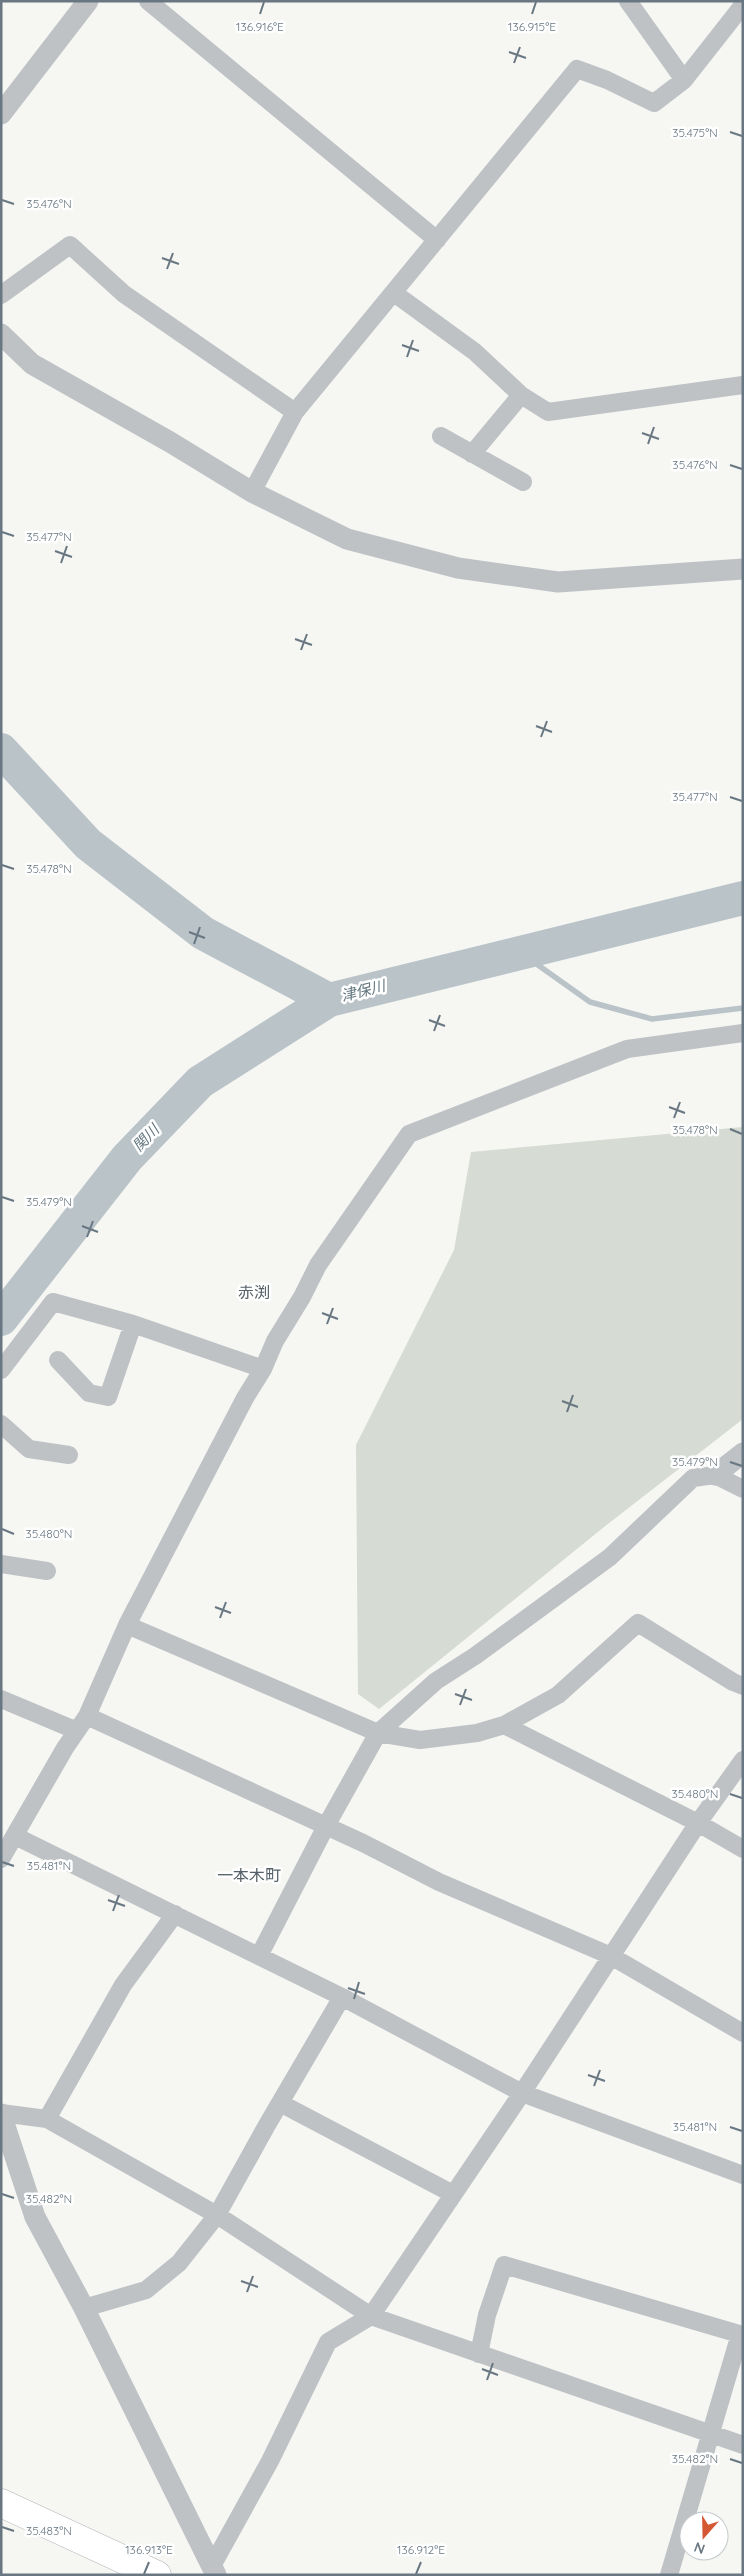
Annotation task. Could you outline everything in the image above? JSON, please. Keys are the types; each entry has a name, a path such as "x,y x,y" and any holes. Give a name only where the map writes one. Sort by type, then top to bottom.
{"highway":[{"path":"1,2504 157,2575"}],"street":[{"path":"1,114 88,1"},
{"path":"148,1 436,240"},
{"path":"628,1 684,80"},
{"path":"252,492 295,412 577,69 607,80 654,103 684,80 743,5"},
{"path":"1,295 70,245 124,294 295,412"},
{"path":"394,293 475,352 521,395 548,412 743,385"},
{"path":"1,334 32,364 252,492 347,539 458,568 558,582 743,570"},
{"path":"472,454 521,395"},
{"path":"441,436 523,482"},
{"path":"1,1859 76,1730 87,1716 127,1625 245,1398 263,1369 275,1341 302,1297 318,1265 409,1134 627,1049 743,1033"},
{"path":"1,1370 53,1302 134,1324 263,1369"},
{"path":"58,1360 89,1393 108,1397 134,1324"},
{"path":"1,1424 29,1449 69,1455"},
{"path":"259,1956 326,1826 378,1733 436,1681 475,1656 610,1557 693,1478 715,1475 743,1453"},
{"path":"715,1475 743,1489"},
{"path":"1,1564 47,1571"},
{"path":"127,1625 378,1733 420,1740 477,1733 504,1724 558,1695 638,1623 733,1682 743,1686"},
{"path":"1,1699 76,1730"},
{"path":"87,1716 326,1826 439,1882 611,1956 743,2033"},
{"path":"504,1724 698,1823 743,1849"},
{"path":"214,2570 328,2342 371,2316 522,2093 698,1823 743,1760"},
{"path":"15,1836 342,1998 522,2093 743,2175"},
{"path":"47,2119 123,1985 175,1914"},
{"path":"84,2308 146,2290 179,2263 217,2215 342,1998"},
{"path":"280,2103 453,2194"},
{"path":"214,2570 84,2308 35,2217 1,2114 47,2119 217,2215 371,2316 743,2445"},
{"path":"479,2354 487,2316 504,2265 741,2334 669,2575"}],"shaded area":[{"path":"743,1127 743,1419 604,1527 379,1709 358,1694 356,1445 454,1250 471,1152"}],"waterway":[{"name":"津保川","path":"1,750 88,844 203,933 329,1000"},
{"name":"関川","path":"1,1319 127,1158 200,1082 329,1000 743,898"},
{"path":"521,953 590,1002 652,1019 743,1008"}],"district":[{"name":"赤渕","path":"254,1292"},
{"name":"一本木町","path":"249,1875"}]}
